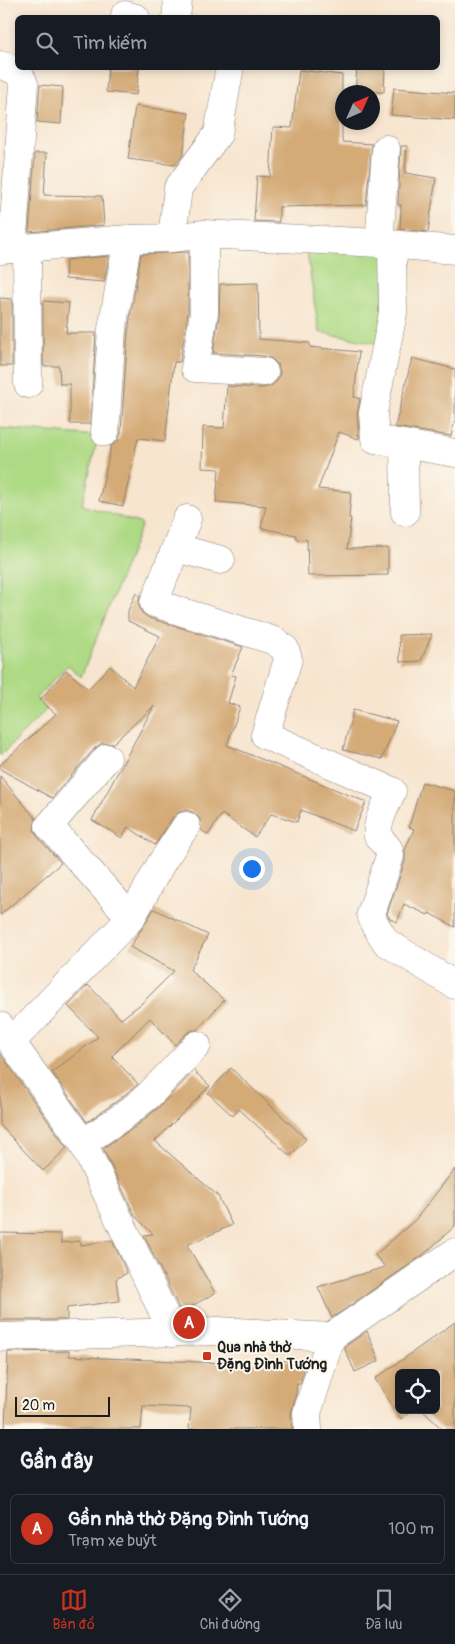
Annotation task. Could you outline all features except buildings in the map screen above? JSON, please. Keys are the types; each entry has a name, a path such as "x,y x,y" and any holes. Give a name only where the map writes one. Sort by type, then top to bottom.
{"street":[{"path":"176,15 178,0"},
{"path":"0,65 12,69 20,75 24,84 13,249 28,384"},
{"path":"172,238 178,188 218,134 229,72"},
{"path":"386,149 386,244 392,313 373,413 374,439 455,453"},
{"path":"13,249 204,234 386,244 455,250"},
{"path":"204,234 204,313 195,368 264,372"},
{"path":"106,432 112,329 128,239"},
{"path":"404,444 405,512"},
{"path":"187,519 154,603 275,641 286,649 288,659 265,735 392,791 377,830 378,836 390,848 390,856 371,914 374,923 386,942 455,985"},
{"path":"176,548 221,560"},
{"path":"107,758 49,826 131,918"},
{"path":"173,1333 83,1143 6,1033 131,918 162,862 186,826"},
{"path":"83,1143 126,1114 148,1096 197,1045"},
{"path":"0,1337 218,1331 331,1336 455,1252"},
{"path":"308,1429 308,1413 331,1336"}],"green space":[{"path":"306,246 387,248 380,344 319,332"},
{"path":"0,428 98,436 82,505 142,524 81,677 68,665 36,698 47,709 0,756"}],"place":[{"name":"Gần nhà thờ Đặng Đình Tướng","path":"189,1323"},
{"name":"Qua nhà thờ Đặng Đình Tướng","path":"207,1356"}]}
